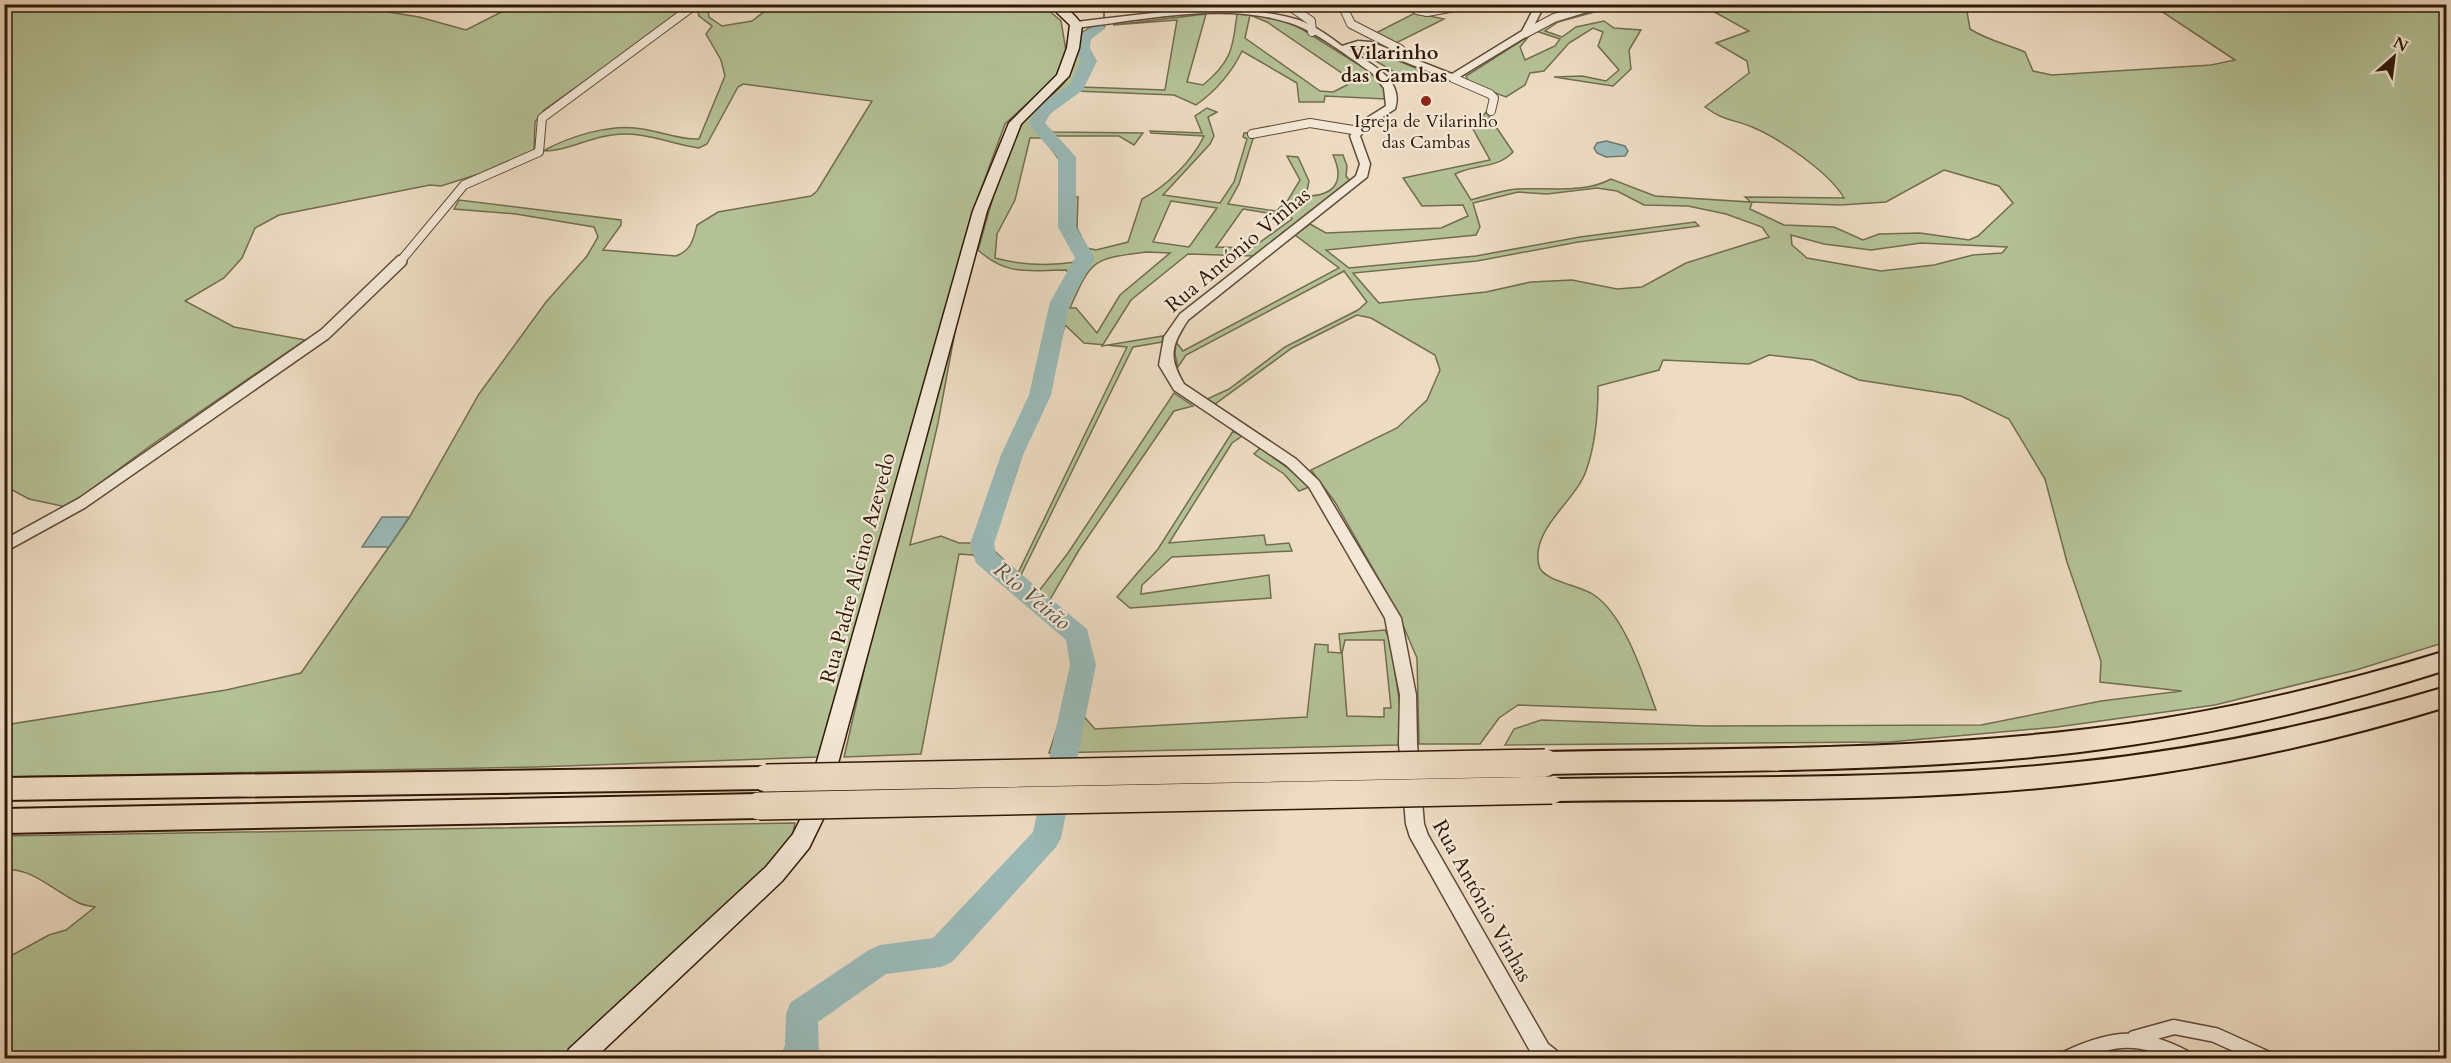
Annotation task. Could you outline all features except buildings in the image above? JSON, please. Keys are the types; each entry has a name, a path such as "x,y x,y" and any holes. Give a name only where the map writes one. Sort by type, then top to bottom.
{"highway":[{"path":"4,789 766,778 1913,754 2079,741 2162,730 2277,708 2446,661"},
{"path":"4,821 1911,785 2049,776 2171,761 2253,747 2347,725 2446,697"}],"main road":[{"path":"1053,4 1076,25"},
{"name":"Rua Padre Alcino Azevedo","path":"578,1059 774,873 801,841 812,819 980,211 1015,123 1063,76 1073,48 1076,25"}],"street":[{"path":"4,546 82,503 325,334 412,251 464,185 539,153 542,118 696,4"},
{"path":"1287,4 1311,21 1312,32"},
{"path":"1414,4 1417,10 1427,12 1472,4"},
{"path":"1526,33 1531,28 1541,4"},
{"path":"1453,78 1554,18 1600,4"},
{"path":"1344,9 1351,24 1400,49 1406,55 1402,57"},
{"path":"1076,25 1213,10 1237,10 1275,16 1296,22 1341,49 1382,76 1392,91 1391,107 1363,124 1359,131 1310,123 1252,134"},
{"path":"1341,49 1365,43 1453,78 1491,94 1494,98 1491,111"},
{"name":"Rua António Vinhas","path":"1359,131 1355,136 1365,164 1361,177 1184,317 1170,337 1166,365 1179,387 1292,462 1314,484 1393,618 1408,694 1408,744 1415,824 1419,837 1541,1051 1550,1059"},
{"path":"2067,1059 2085,1049 2174,1027 2215,1035 2266,1059"},
{"path":"2134,1038 2156,1043 2186,1059"}],"green space":[{"path":"774,4 1042,5 1061,21 1066,51 1056,77 1005,124 976,203 818,757 536,767 5,777 5,725 226,690 301,673 409,518 479,394 546,302 587,256 598,237 594,227 516,214 454,209 459,200 621,220 621,225 603,250 676,256 691,244 697,225 718,212 811,196 817,191 872,101 743,84 738,87 707,144 699,148 645,136 623,134 543,151 578,136 618,128 643,129 699,139 725,76 721,60 706,34 712,26 699,16 697,8 707,5 709,17 722,26 752,21"},
{"path":"4,5 346,5 419,17 466,30 515,5 692,5 544,110 535,122 534,151 523,160 441,186 430,185 279,215 255,228 242,258 224,278 185,301 234,327 305,340 150,446 58,514 62,506 29,499 5,486"},
{"path":"1702,5 1971,5 1967,12 1970,29 2025,52 2033,71 2052,75 2211,65 2235,60 2152,5 2446,5 2446,642 2356,670 2215,705 2057,727 1890,742 1505,745 1514,729 1541,720 1705,726 1981,725 2101,701 2182,691 2100,682 2101,661 2067,562 2045,479 2009,419 1961,396 1859,380 1813,360 1769,355 1749,364 1663,360 1659,370 1598,386 1596,429 1586,471 1573,494 1547,528 1538,553 1539,566 1548,576 1594,595 1615,617 1632,647 1656,710 1518,705 1499,718 1480,744 1419,744 1417,658 1396,609 1335,502 1311,470 1397,428 1427,400 1440,370 1435,355 1371,318 1357,315 1292,348 1215,404 1207,399 1229,389 1285,347 1358,310 1367,302 1344,271 1186,355 1178,367 1175,354 1176,342 1183,351 1339,268 1295,235 1310,224 1326,233 1441,228 1468,216 1463,205 1422,206 1403,178 1490,160 1473,129 1486,112 1513,152 1493,164 1455,174 1471,200 1511,190 1589,187 1611,179 1655,196 1751,202 1745,197 1844,198 1816,167 1789,148 1763,132 1723,117 1705,107 1749,73 1747,61 1716,43 1749,31","holes":["1944,170 1999,186 2013,203 1978,236 1969,240 1920,233 1879,234 1863,240 1834,227 1784,225 1750,209 1752,202 1841,205 1886,202","1597,188 1617,191 1644,205 1688,206 1726,214 1762,227 1769,237 1686,263 1642,287 1617,289 1572,280 1531,282 1486,292 1379,303 1353,273 1477,261 1578,242 1699,226 1695,222 1580,237 1476,256 1349,268 1326,250 1476,235 1480,227 1473,203 1518,192 1547,194","1791,235 1824,244 1871,250 1921,243 2007,247 2002,253 1973,255 1934,265 1881,271 1807,258 1792,245"]},
{"path":"1599,6 1605,9 1558,22 1545,31 1562,37 1576,27 1604,21 1614,28 1641,30 1629,50 1631,69 1613,86 1554,77 1582,76 1606,81 1619,70 1598,46 1603,32 1593,28 1569,43 1544,71 1530,73 1525,85 1506,97 1469,83 1466,76 1529,36 1520,47 1525,60 1555,46 1560,39 1536,31 1554,20"},
{"path":"1415,13 1444,19 1396,43 1374,34"},
{"path":"1206,14 1187,82 1203,85 1220,69 1229,54 1237,14 1250,15 1271,17 1294,24 1372,73 1383,86 1386,99 1325,96 1324,102 1299,102 1297,83 1242,51 1223,81 1196,105 1174,95 1075,91 1044,118 1042,127 1051,132 1143,133 1134,145 1119,136 1054,136 1058,147 1075,161 1072,192 1061,192 1061,162 1043,138 1030,138 1015,200 997,234 995,258 1036,264 1076,262 1079,255 1062,229 1068,197 1078,197 1077,228 1087,248 1096,250 1128,242 1142,199 1161,187 1178,172 1193,155 1204,136 1151,133 1150,131 1202,133 1195,116 1207,108 1217,112 1208,117 1214,136 1210,144 1163,195 1220,203 1234,182 1247,139 1243,137 1244,133 1255,132 1239,184 1228,204 1276,211 1288,200 1300,180 1287,156 1298,157 1309,181 1306,196 1324,193 1335,185 1338,172 1333,155 1343,155 1347,166 1346,176 1350,181 1254,256 1188,254 1131,300 1103,345 1084,343 1065,325 1044,399 1016,459 987,544 1018,573 1127,347 1107,345 1163,336 1162,342 1133,347 1021,575 1039,591 1068,553 1174,393 1193,406 1174,411 1079,550 1049,601 1084,633 1089,667 1080,712 1095,729 1307,717 1315,644 1328,645 1328,652 1341,653 1339,634 1385,630 1390,640 1402,718 1398,745 1049,753 1076,670 1069,637 973,555 959,554 921,754 844,757 892,549 957,321 938,423 910,545 941,536 959,543 978,543 1007,454 1033,396 1052,307 1070,275 1066,270 1030,271 1009,268 999,265 978,250 998,180 1012,143 1027,117 1067,79 1073,67 1080,37 1089,28 1105,26 1088,38 1088,53 1094,61 1081,87 1165,90 1177,20 1113,25","holes":["1250,15 1267,22 1346,76 1347,85 1333,92 1320,91 1245,38","1171,201 1217,208 1189,247 1153,242","1243,209 1292,219 1252,248 1216,247","1146,252 1170,253 1120,295 1097,333 1076,308 1070,308 1084,279 1096,264 1104,260","1345,640 1384,640 1391,708 1384,708 1384,717 1347,716 1342,653"]},
{"path":"1363,46 1430,74 1409,81 1356,49"},
{"path":"1233,431 1242,436 1232,443 1169,543 1264,535 1266,545 1289,543 1292,551 1172,557 1142,585 1141,594 1269,575 1271,598 1130,608 1117,597 1158,549"},
{"path":"1260,448 1309,487 1299,491 1284,474 1254,454"},
{"path":"795,823 793,833 777,860 566,1058 5,1058 5,959 49,935 66,930 95,907 79,903 24,872 5,870 4,836"}],"water":[{"path":"1606,141 1625,146 1628,151 1625,156 1606,157 1597,153 1594,148 1597,143"},
{"path":"382,517 409,517 389,547 362,547"}],"waterway":[{"path":"1093,4 1104,12 1104,17"},
{"name":"Rio Veirão","path":"796,1058 802,1051 802,1014 880,960 941,952 1046,838 1083,665 1078,636 985,557 982,544 1012,455 1040,395 1060,302 1085,258 1067,227 1067,157 1036,124 1044,111 1077,87 1089,61 1082,48 1084,37 1098,28"}],"place":[{"name":"Igreja de Vilarinho das Cambas","path":"1426,101"}],"district":[{"name":"Vilarinho das Cambas","path":"1394,64"}]}
